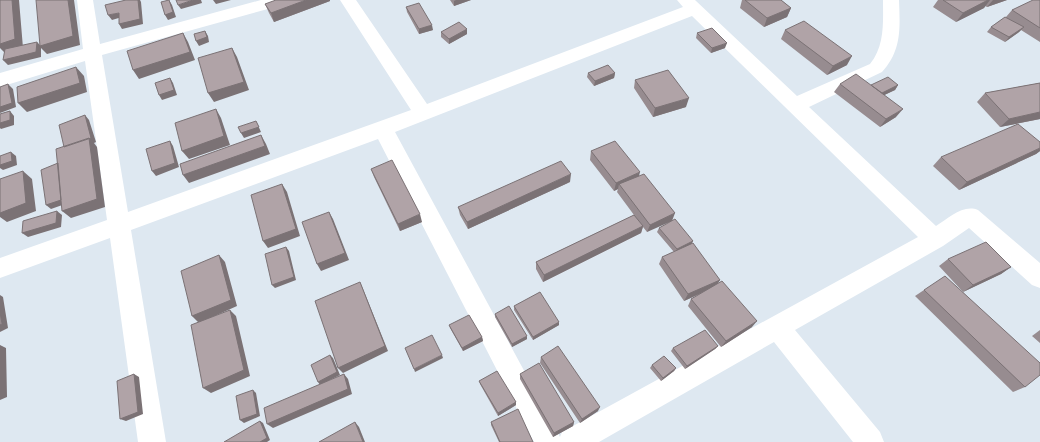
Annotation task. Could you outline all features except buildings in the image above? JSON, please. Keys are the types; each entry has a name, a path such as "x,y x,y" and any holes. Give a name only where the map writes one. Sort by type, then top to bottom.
{"street":[{"path":"85,0 152,442"},
{"path":"0,80 93,52 280,0"},
{"path":"348,0 423,113"},
{"path":"795,105 876,68 884,61 891,43 891,0"},
{"path":"0,268 383,129 690,5 935,239"},
{"path":"383,129 549,442"},
{"path":"572,442 935,239 970,216 1040,278"},
{"path":"778,328 870,442"}]}
